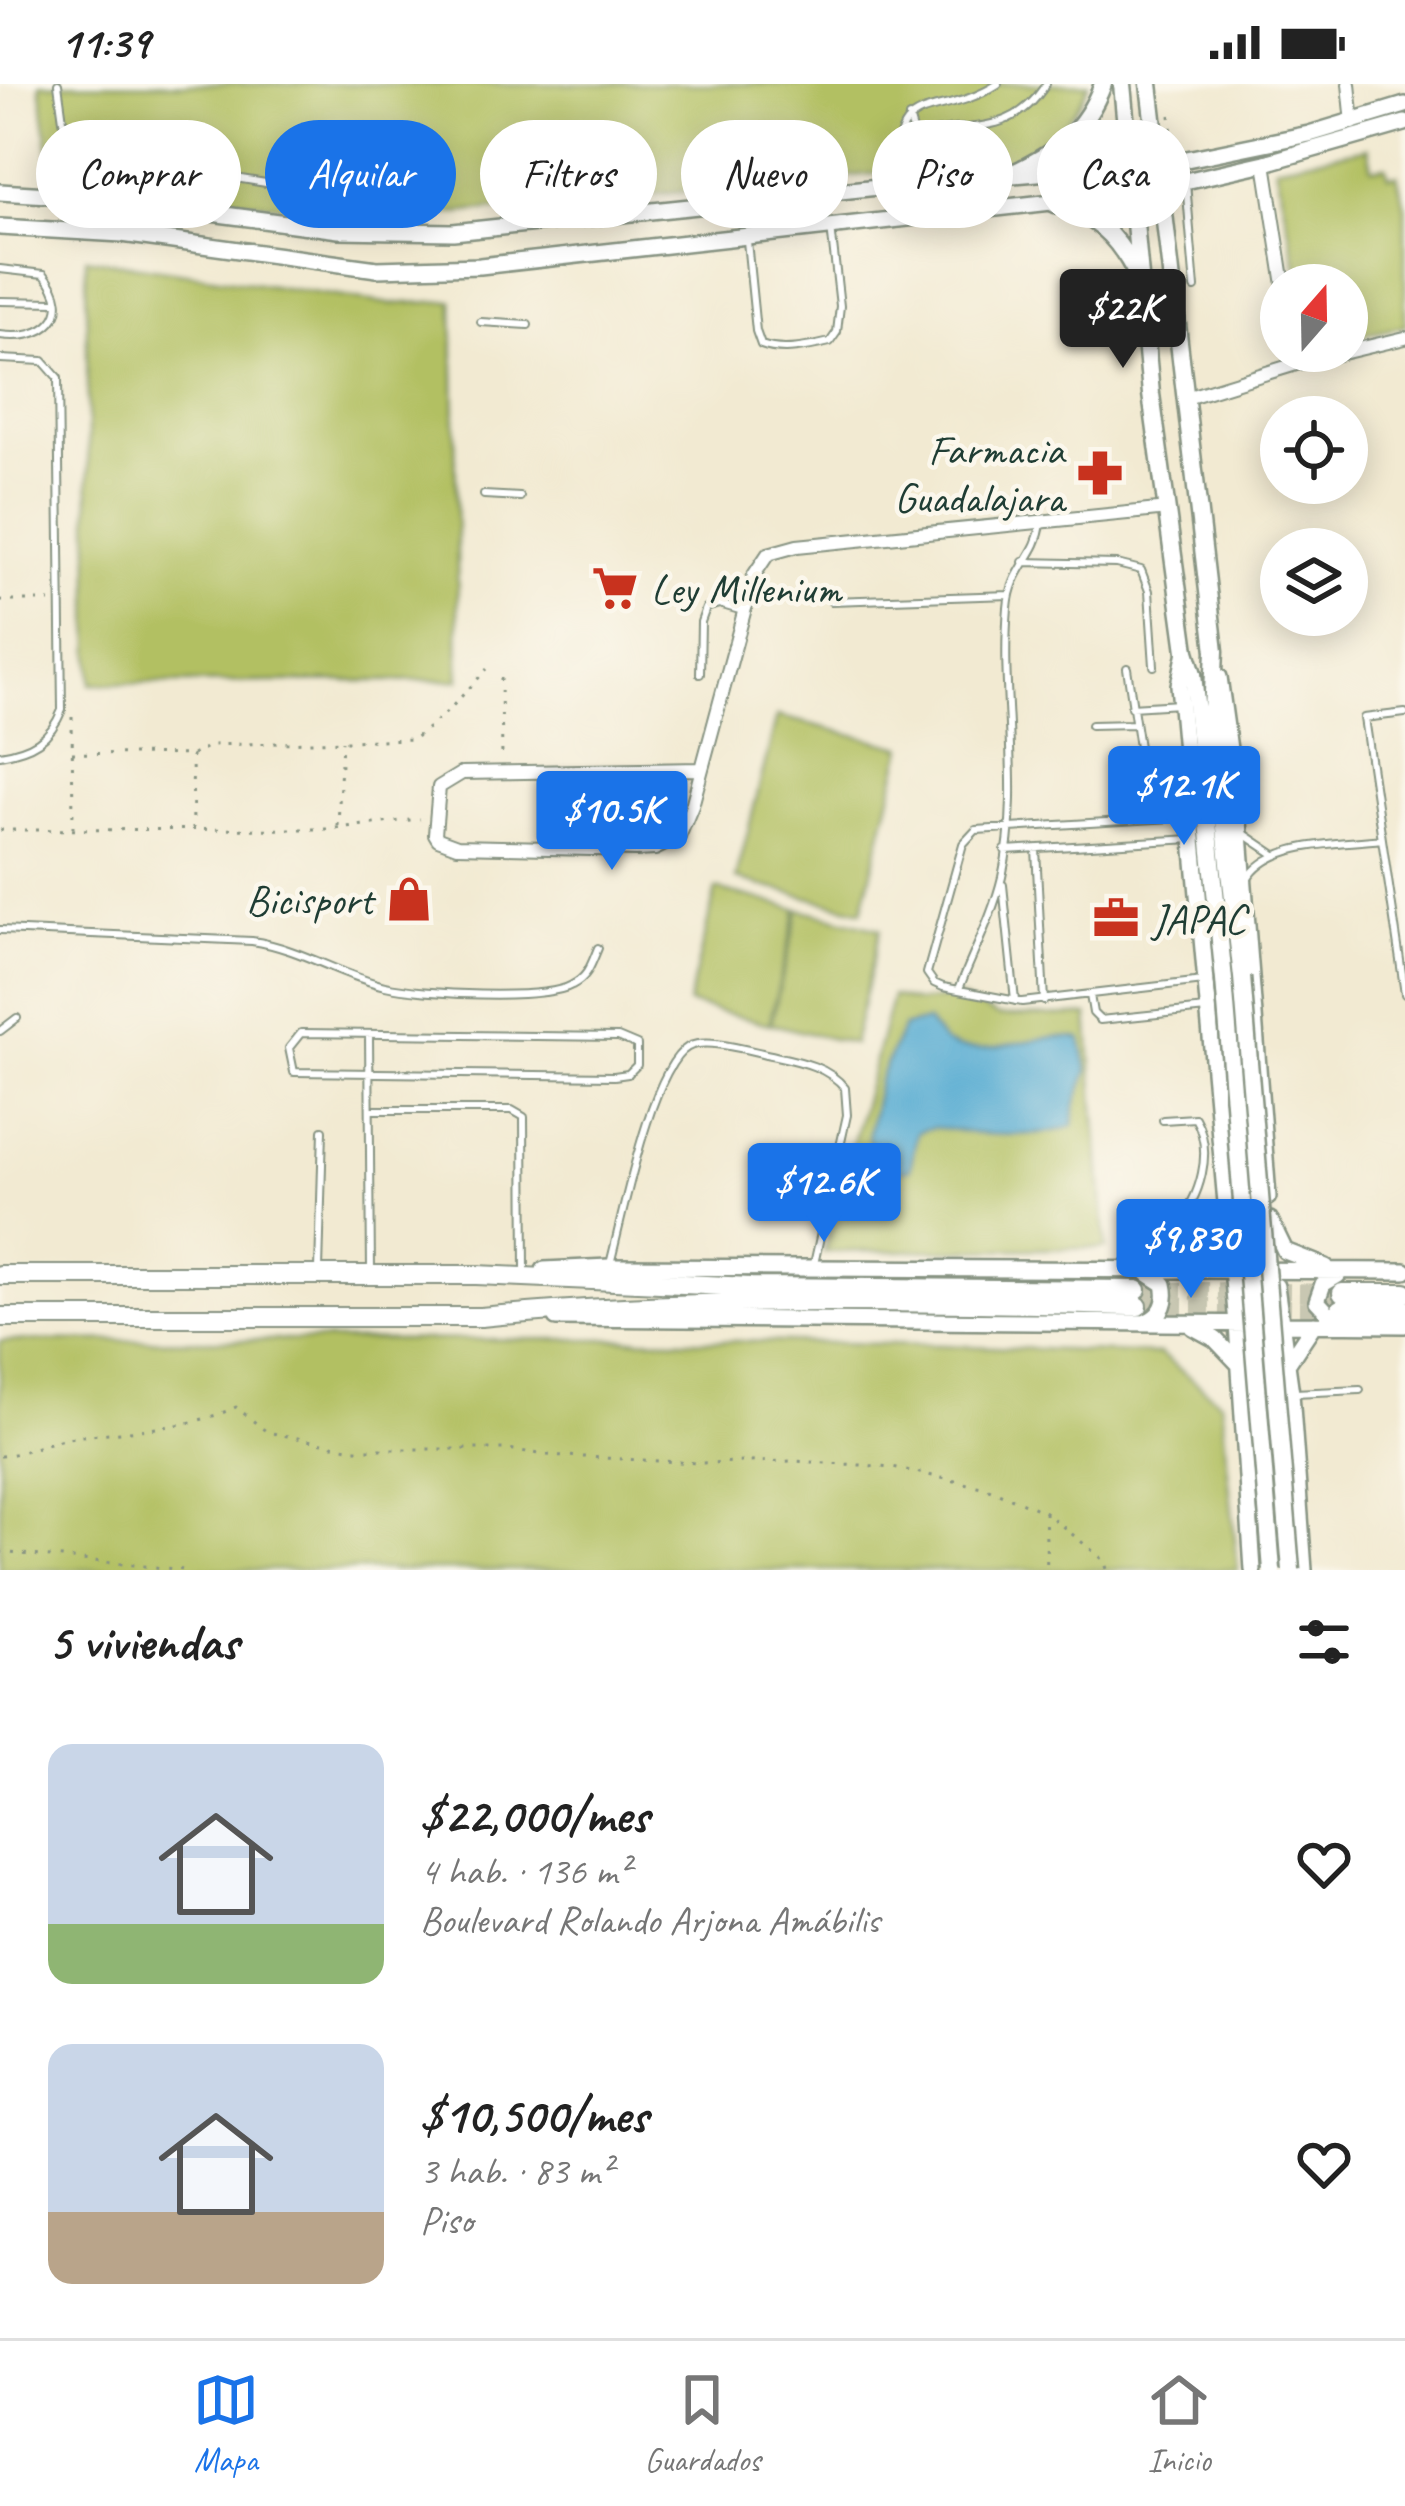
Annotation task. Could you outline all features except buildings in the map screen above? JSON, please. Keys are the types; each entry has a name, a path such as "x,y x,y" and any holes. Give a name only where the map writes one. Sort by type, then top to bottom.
{"highway":[{"path":"0,1275 476,1275 1140,1298"},
{"path":"1340,1309 1405,1293"},
{"path":"0,1317 481,1317 560,1309 1140,1298"},
{"path":"1340,1309 1405,1310"}],"main road":[{"path":"1013,173 1068,141 1088,118 1103,84"},
{"path":"1122,84 1126,120"},
{"path":"1149,84 1153,120"},
{"path":"1104,228 1139,280"},
{"path":"1135,228 1186,651 1193,674 1291,1570"},
{"path":"1164,228 1215,650 1196,709"},
{"path":"1224,979 1272,1570"}],"street":[{"path":"1349,84 1353,123"},
{"path":"1190,158 1258,147 1405,105"},
{"path":"1190,178 1265,163 1405,123"},
{"path":"1265,163 1281,264"},
{"path":"241,217 339,230 428,234 872,188"},
{"path":"0,191 36,193"},
{"path":"848,224 1037,206"},
{"path":"0,227 141,237 377,269 429,268 817,228"},
{"path":"428,234 429,268"},
{"path":"1368,345 1405,338"},
{"path":"1186,398 1260,371"},
{"path":"701,769 462,773 445,780 436,796 438,839 457,846 655,849 679,837 688,820 759,562 779,549 1168,508"},
{"path":"1215,650 1245,883 1274,1272 1291,1393 1304,1570"},
{"path":"1196,709 1185,769 1192,839 1224,979 1209,1009 1253,1570"},
{"path":"1140,1298 1208,1252 1228,1220"},
{"path":"1270,1220 1285,1251 1343,1272"},
{"path":"476,1275 609,1267 813,1270 1140,1298 1172,1323 1204,1331 1239,1364"},
{"path":"1175,1272 1405,1271"},
{"path":"1343,1272 1326,1280 1318,1294 1319,1307 1405,1324"},
{"path":"1285,1368 1314,1324 1340,1309"},
{"path":"1172,1323 1314,1324"}],"lane":[{"path":"58,84 63,120"},
{"path":"905,120 921,105 976,95 998,84"},
{"path":"1003,120 1033,102 1046,84"},
{"path":"908,115 910,120"},
{"path":"241,179 272,184 308,202 339,230"},
{"path":"747,238 755,331 761,344 770,348 817,345 830,342 839,323 831,228"},
{"path":"1189,228 1195,288"},
{"path":"0,269 44,274 55,289 57,302 43,333 0,335"},
{"path":"0,301 57,302"},
{"path":"481,322 528,325"},
{"path":"0,359 43,361 58,378 62,710 46,736 21,752 0,755"},
{"path":"484,495 520,497"},
{"path":"959,989 1002,878 1012,783 1010,595 1014,575 1040,536 1041,524"},
{"path":"1023,562 1117,564 1141,570 1150,591 1154,666"},
{"path":"831,601 1010,595"},
{"path":"700,674 700,622 706,608 719,604 743,611"},
{"path":"1127,668 1145,771 1185,769"},
{"path":"1131,707 1196,709"},
{"path":"1405,713 1364,718 1405,994"},
{"path":"1091,725 1135,724"},
{"path":"1190,817 976,830 963,844 927,974 934,983 1015,1001 1224,979"},
{"path":"1239,821 1244,836 1274,854"},
{"path":"1134,822 1136,844"},
{"path":"1245,883 1274,854 1381,838"},
{"path":"1006,850 1192,839"},
{"path":"1036,848 1044,1001"},
{"path":"1002,878 1015,1001"},
{"path":"0,930 252,941 280,945 386,986 496,993 568,988 588,974 598,948"},
{"path":"1090,995 1093,1013 1100,1020 1209,1009"},
{"path":"0,1031 17,1018"},
{"path":"301,1033 368,1035 618,1037 634,1041 638,1065 614,1076 294,1072 289,1059 291,1040 301,1033"},
{"path":"368,1035 371,1276"},
{"path":"609,1267 664,1079 685,1049 695,1044 748,1050 820,1067 845,1088 847,1115 813,1270"},
{"path":"371,1110 512,1110 524,1117 525,1271"},
{"path":"1163,1120 1195,1118 1200,1129 1201,1189 1175,1224"},
{"path":"319,1276 323,1130"},
{"path":"1138,1217 1149,1224 1175,1224 1208,1252"},
{"path":"1291,1393 1360,1390"}],"path":[{"path":"72,753 192,755 211,745 414,739 488,668"},
{"path":"501,679 502,771"},
{"path":"338,828 342,741"},
{"path":"192,755 193,830"},
{"path":"0,830 338,828 434,817"},
{"path":"0,1456 71,1437 158,1431 236,1407 267,1432 353,1449 508,1449 546,1456 893,1467 986,1488 1045,1512 1105,1561 1107,1570"},
{"path":"1045,1512 1047,1570"},
{"path":"0,1552 184,1570"}],"green space":[{"path":"40,84 1089,84 1066,120 1037,120 1037,146 1013,160 1013,120 872,120 872,174 848,176 848,120 681,120 681,192 657,194 657,120 480,120 480,211 456,213 456,120 265,120 265,203 241,200 241,120 45,120"},
{"path":"1368,148 1372,168 1386,166 1388,176 1397,175 1405,207 1405,326 1368,334 1368,264 1296,264 1275,166"},
{"path":"86,258 390,304 453,301 459,680 91,684"},
{"path":"777,716 903,747 862,911 736,879"},
{"path":"716,889 797,909 769,1024 688,1004"},
{"path":"799,909 880,929 853,1044 771,1024"},
{"path":"892,996 917,1002 958,997 998,1016 1088,1015 1106,1248 824,1252"},
{"path":"621,1339 1160,1354 1221,1402 1238,1570 0,1570 0,1341"}],"water":[{"path":"927,1021 943,1041 960,1048 1081,1039 1088,1071 1073,1125 1020,1134 930,1128 917,1132 910,1169 894,1171 881,1163 868,1138 879,1080 903,1027"}],"tunnel":[{"path":"1137,1290 1342,1293"},
{"path":"1138,1306 1337,1309"}],"place":[{"name":"Farmacia Guadalajara","path":"1100,473"},
{"name":"Ley Millenium","path":"615,588"},
{"name":"Bicisport","path":"409,899"},
{"name":"JAPAC","path":"1116,918"}]}
